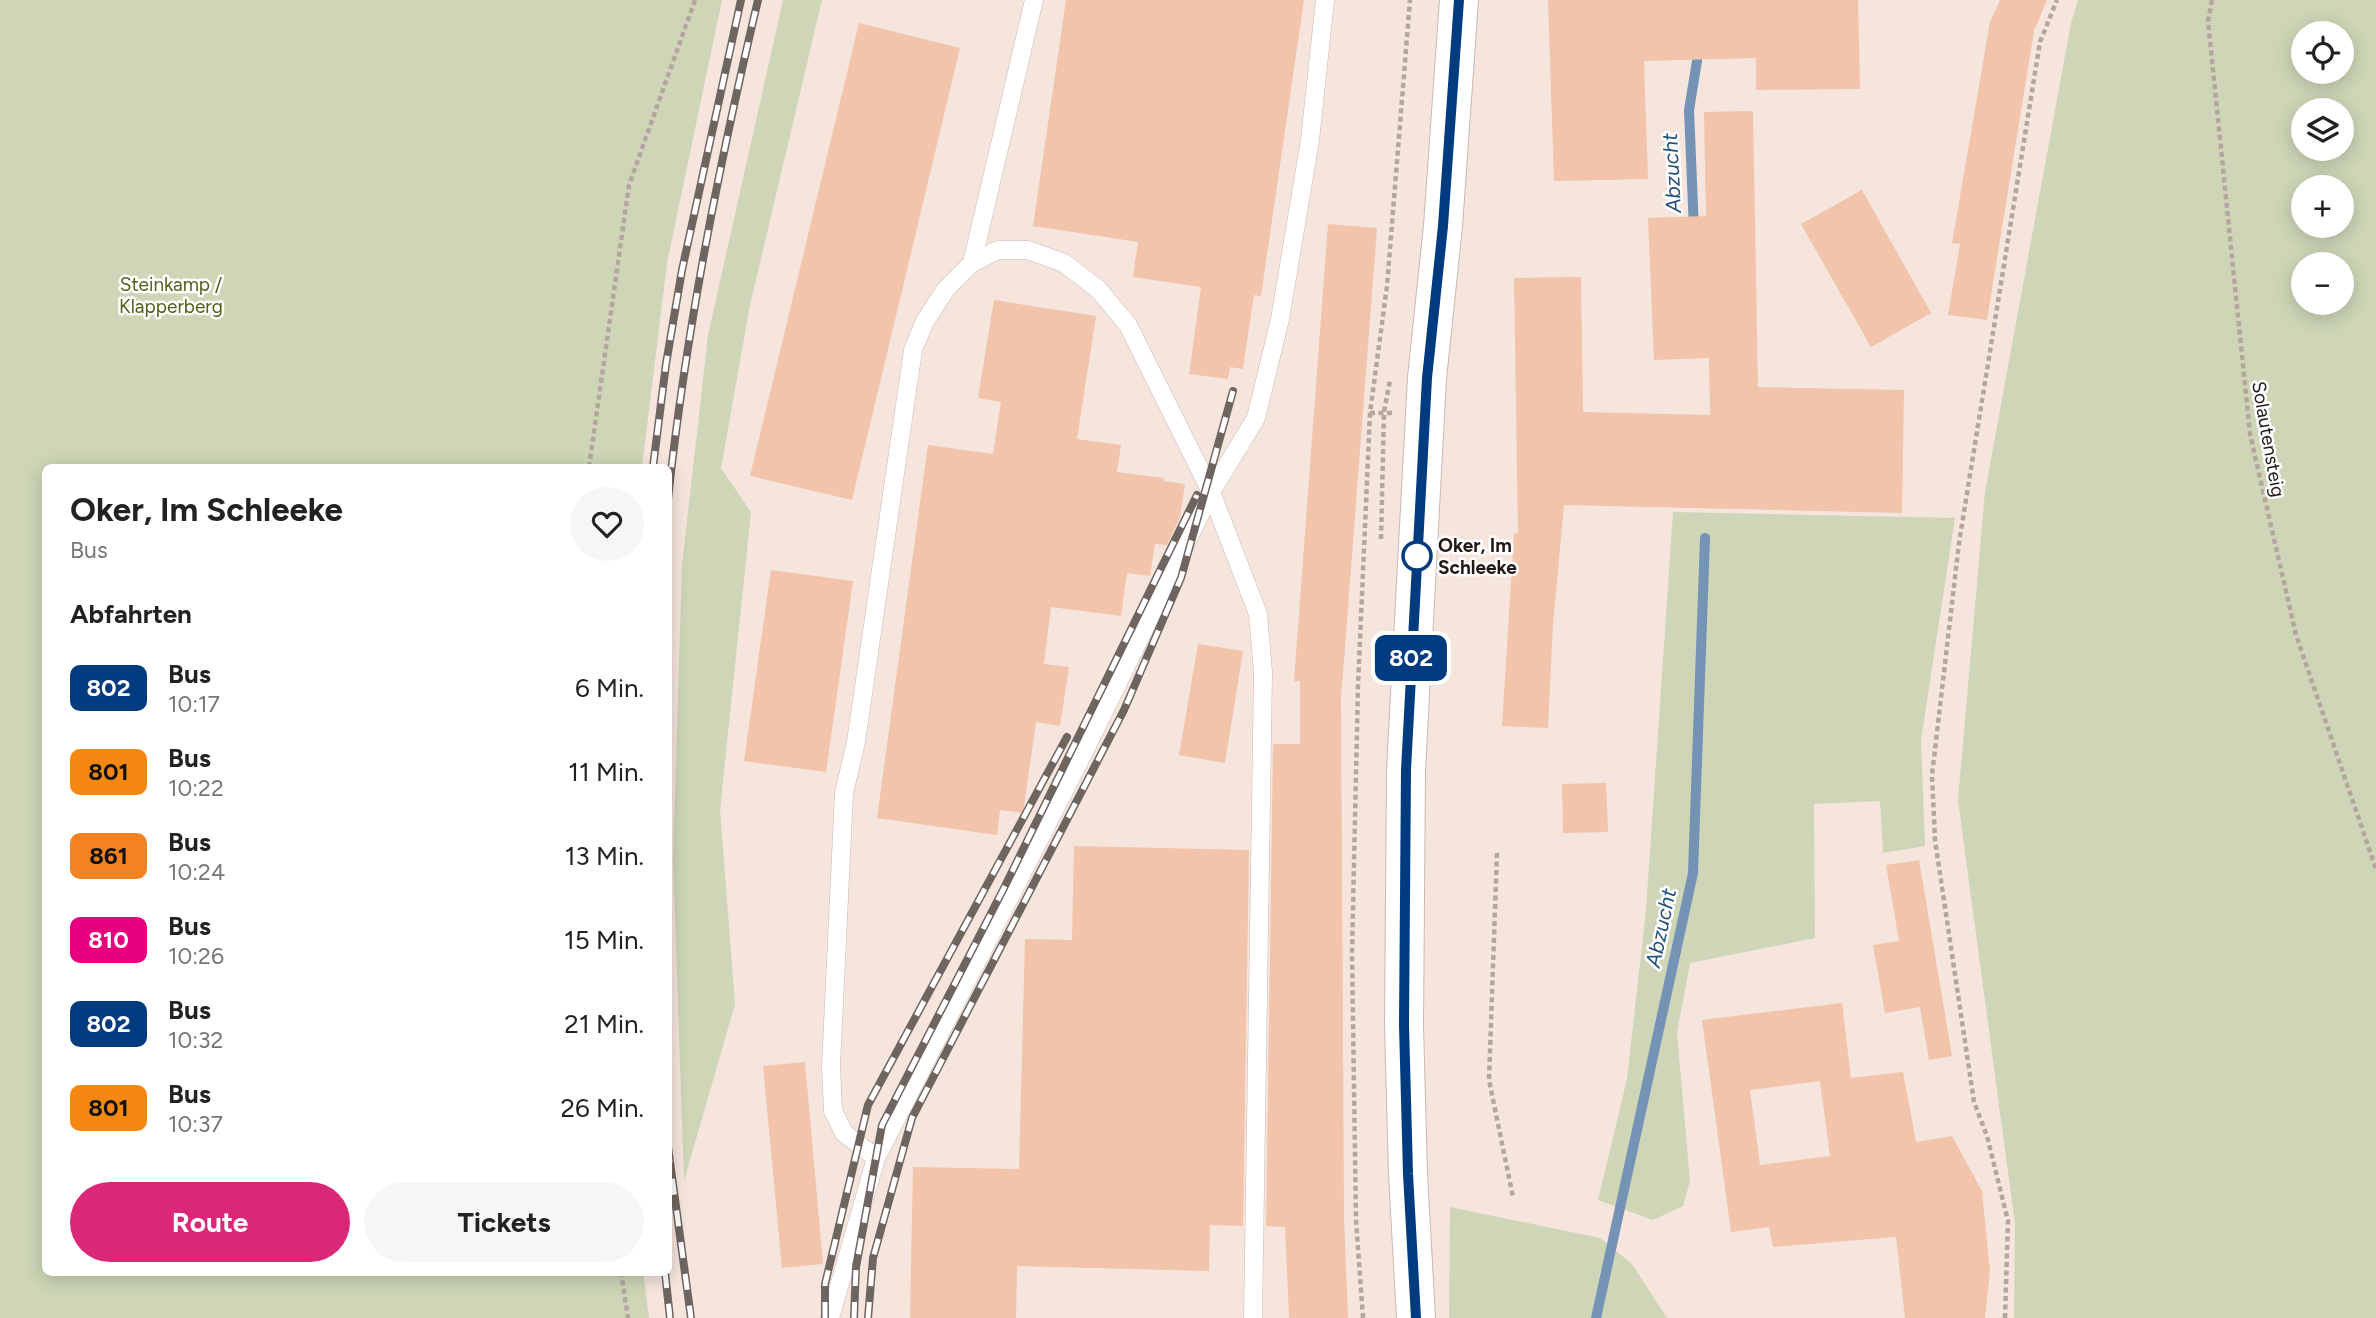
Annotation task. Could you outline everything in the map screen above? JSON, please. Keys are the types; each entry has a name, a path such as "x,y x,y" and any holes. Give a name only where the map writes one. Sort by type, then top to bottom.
{"main road":[{"path":"1416,1318 1408,1174 1404,1025 1406,770 1427,378 1443,226 1459,0"}],"lane":[{"path":"972,263 1034,0"},
{"path":"830,1318 876,1158 1087,746 1211,492 1256,418 1280,319 1310,140 1325,0"},
{"path":"876,1158 844,1133 833,1111 831,1066 844,793 856,742 913,350 925,321 946,289 972,263 998,250 1028,250 1064,263 1098,289 1128,326 1211,492 1258,614 1263,672 1252,1318"}],"path":[{"path":"589,464 629,185 695,0"},
{"path":"1363,1318 1356,1220 1352,953 1358,685 1370,413 1387,286 1410,0"},
{"path":"2005,1318 2008,1221 1987,1136 1974,1102 1935,840 1932,775 1959,543 2040,42 2057,0"},
{"name":"Solautensteig","path":"2211,0 2208,21 2250,434 2296,635 2376,869"},
{"path":"1497,853 1489,1080 1513,1197"},
{"path":"622,1276 628,1318"}],"green space":[{"name":"Steinkamp / Klapperberg","path":"0,0 722,0 667,263 642,464 42,464 42,1276 644,1276 649,1318 0,1318"},
{"path":"783,0 822,0 750,305 721,468 751,512 720,810 735,1004 684,1181 673,859 682,565 708,335"},
{"path":"2078,0 2376,0 2376,1318 2014,1318 2015,1224 1958,800 1985,492 2071,23"},
{"path":"1673,512 1955,518 1921,740 1925,846 1883,853 1880,801 1814,804 1815,938 1690,963 1677,1033 1690,1181 1683,1206 1653,1220 1598,1200 1627,1079 1646,910"},
{"path":"1450,1207 1600,1238 1632,1264 1667,1318 1449,1318"}],"building":[{"path":"1066,0 1304,0 1261,296 1254,295 1243,369 1230,367 1228,379 1189,374 1201,287 1133,277 1138,242 1033,226"},
{"path":"1548,0 1858,0 1860,89 1756,90 1756,58 1644,61 1648,179 1554,181"},
{"path":"2000,0 2047,0 2034,31 1987,320 1948,315 1960,244 1952,243 1990,22"},
{"path":"859,23 960,48 852,500 750,476"},
{"path":"1753,111 1758,387 1904,390 1902,513 1564,505 1553,624 1548,728 1502,726 1514,533 1518,534 1514,278 1581,277 1583,412 1710,415 1709,358 1654,360 1648,218 1706,216 1704,112"},
{"path":"1862,190 1931,313 1871,347 1801,224"},
{"path":"1328,224 1377,228 1341,699 1344,1217 1348,1318 1289,1318 1285,1227 1266,1226 1273,744 1300,744 1300,681 1294,681"},
{"path":"994,300 1096,316 1077,439 1121,445 1117,472 1164,478 1163,481 1185,484 1180,517 1167,545 1155,544 1150,576 1127,573 1121,616 1051,607 1044,664 1069,667 1060,726 1036,722 1023,813 1000,810 997,835 877,818 928,445 993,454 1001,402 978,398"},
{"path":"771,570 853,581 826,772 744,761"},
{"path":"1198,644 1243,651 1225,763 1179,755"},
{"path":"1606,783 1608,832 1563,833 1562,784"},
{"path":"1074,846 1249,850 1243,1226 1210,1225 1209,1271 1017,1266 1016,1318 910,1318 913,1167 1019,1169 1025,939 1072,940"},
{"path":"1919,860 1952,1056 1929,1060 1920,1007 1885,1013 1873,945 1899,941 1886,865"},
{"path":"1842,1003 1851,1078 1903,1072 1916,1142 1952,1136 1982,1191 1990,1271 1985,1318 1905,1318 1896,1237 1773,1247 1769,1227 1731,1232 1702,1020","holes":["1820,1081 1830,1156 1760,1165 1750,1090"]},
{"path":"805,1062 823,1264 782,1268 763,1066"}],"waterway":[{"name":"Abzucht","path":"1694,230 1689,110 1697,50"},
{"name":"Abzucht","path":"1596,1318 1693,873 1705,538"}],"railway":[{"path":"653,464 666,364 682,270 741,0"},
{"path":"672,464 705,248 758,0"},
{"path":"868,1318 873,1258 912,1118 1124,710 1181,578 1233,391"},
{"path":"854,1318 856,1267 882,1125 1004,888 1197,495"},
{"path":"825,1318 825,1284 868,1105 1067,737"},
{"path":"672,1177 691,1318"},
{"path":"665,1276 670,1318"}],"bus line":[{"name":"802","path":"1416,1318 1408,1174 1404,1025 1406,770 1412,617 1423,484 1427,378 1443,226 1459,0"}],"place":[{"name":"Oker, Im Schleeke","path":"1417,556"}]}
